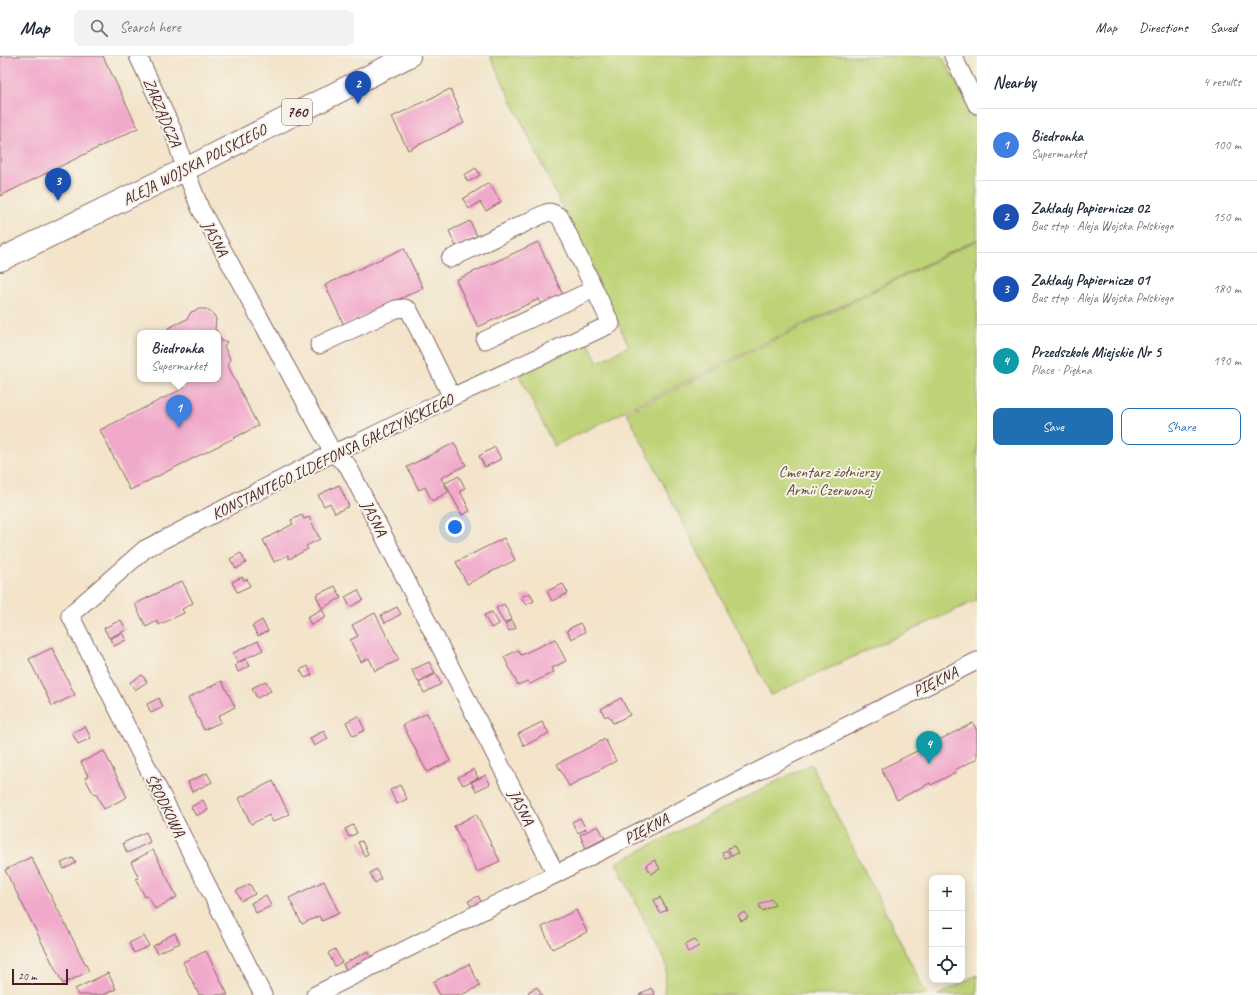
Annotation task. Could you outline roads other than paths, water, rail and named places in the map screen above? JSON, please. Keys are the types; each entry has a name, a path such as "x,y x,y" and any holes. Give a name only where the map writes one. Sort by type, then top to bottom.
{"main road":[{"name":"ALEJA WOJSKA POLSKIEGO","path":"0,260 409,56"}],"street":[{"name":"ZARZĄDCZA","path":"138,56 174,133 185,169"},
{"path":"953,56 977,104"},
{"name":"JASNA","path":"185,169 200,208 333,453 348,466 556,874"},
{"path":"450,259 551,212 560,217 594,289 485,340"},
{"name":"KONSTANTEGO ILDEFONSA GAŁCZYŃSKIEGO","path":"70,615 145,549 333,453 360,442 452,397 611,324 594,289"},
{"path":"319,345 396,309 405,308 409,310 452,397"},
{"name":"ŚRODKOWA","path":"70,615 263,995"},
{"name":"PIĘKNA","path":"315,995 977,661"}],"place":[{"name":"Zakłady Papiernicze 02","path":"358,104"},
{"name":"Zakłady Papiernicze 01","path":"58,201"},
{"name":"Biedronka","path":"179,428"},
{"name":"Przedszkole Miejskie Nr 5","path":"929,764"}],"park label":[{"name":"Cmentarz żołnierzy Armii Czerwonej","path":"829,480"}]}
